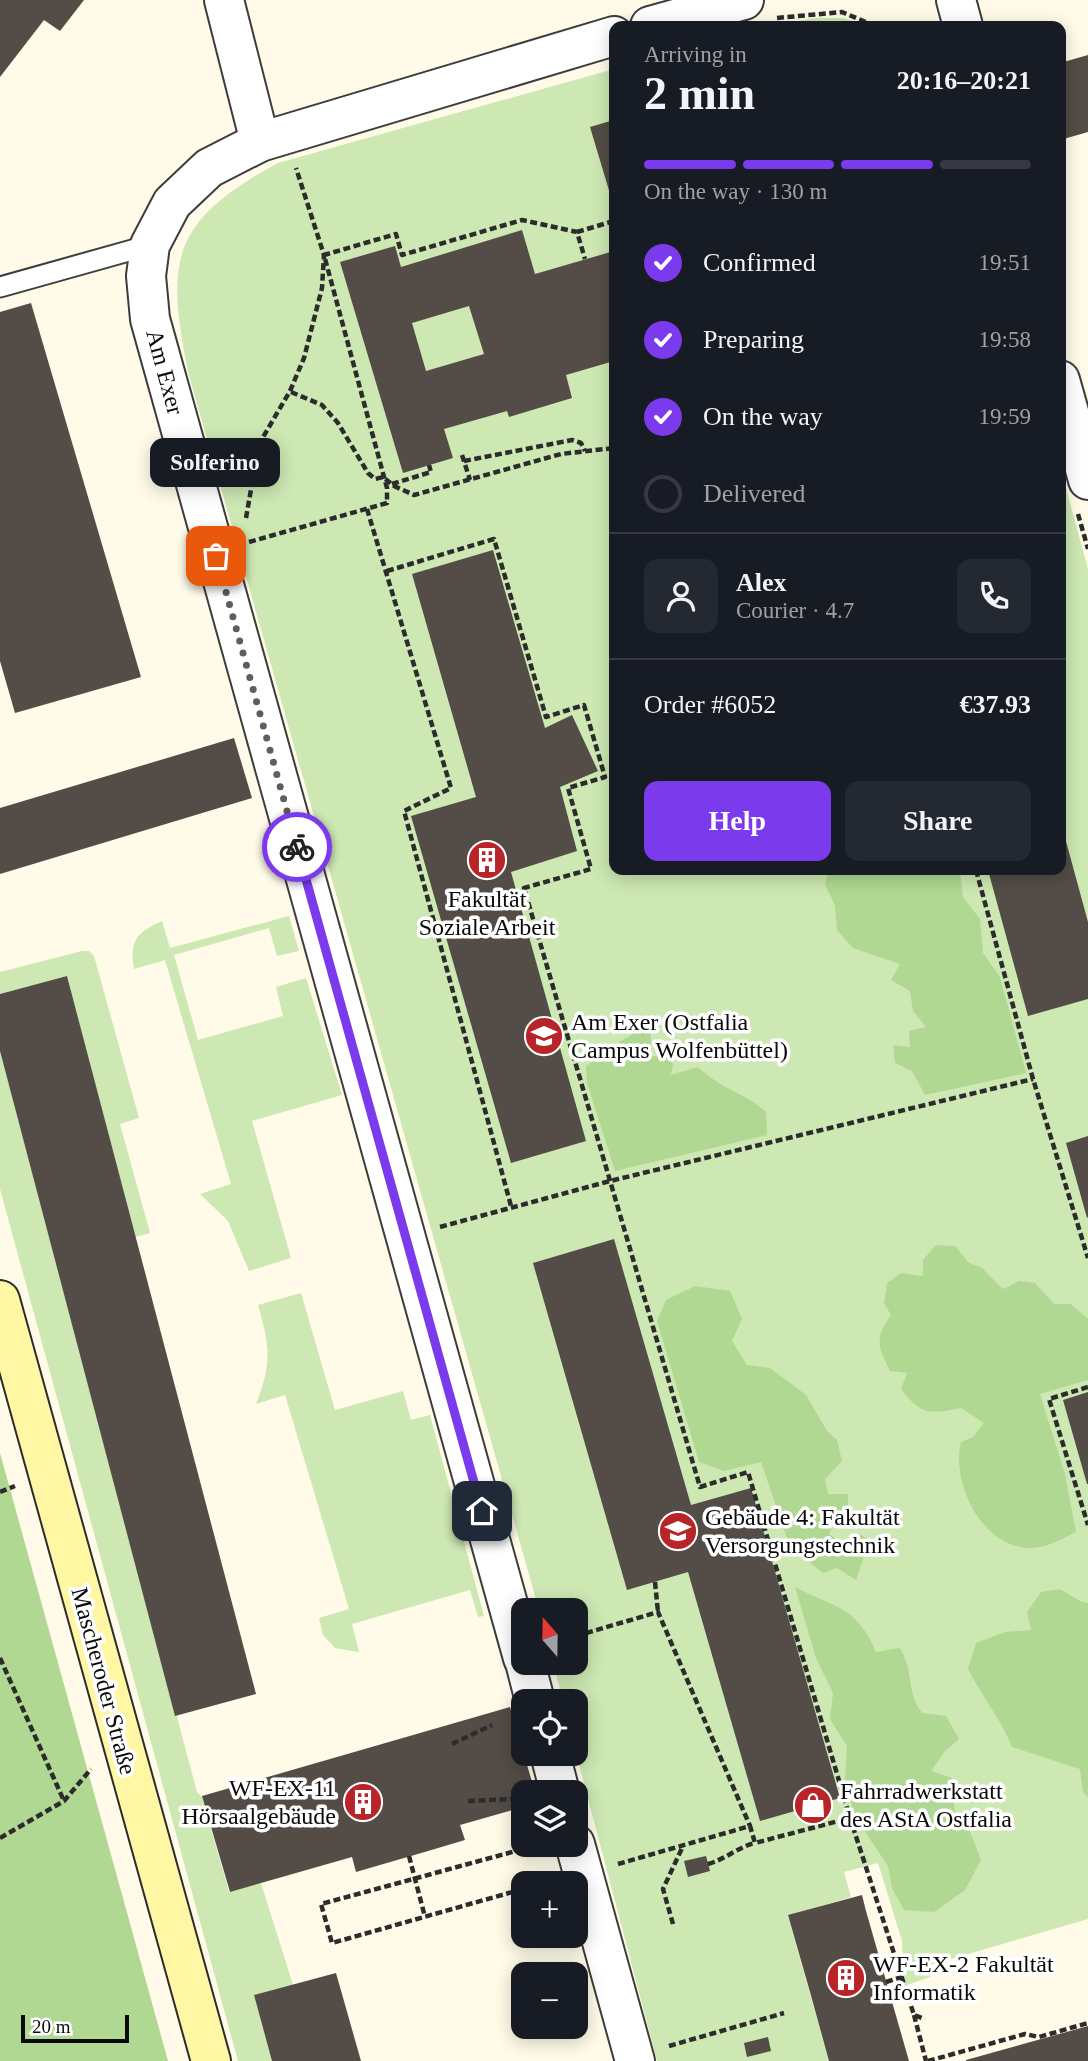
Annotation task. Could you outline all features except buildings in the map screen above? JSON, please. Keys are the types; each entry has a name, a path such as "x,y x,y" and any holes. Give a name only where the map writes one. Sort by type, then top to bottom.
{"main road":[{"name":"Mascheroder Straße","path":"0,1300 211,2061"}],"street":[{"path":"224,0 273,138"},
{"path":"956,0 962,21"},
{"path":"683,21 755,10"},
{"name":"Am Exer","path":"511,1614 150,319 146,276 150,245 172,204 209,168 273,138 609,37"},
{"path":"1066,401 1088,480"},
{"path":"579,1858 650,2054"}],"lane":[{"path":"0,287 150,245"}],"path":[{"path":"755,10 842,12 863,21"},
{"path":"216,556 246,543 387,503 383,477 324,255 273,138"},
{"path":"324,255 396,234 402,255 522,220 577,232 609,222"},
{"path":"577,232 585,259"},
{"path":"216,556 241,533 250,507 259,444 290,391 304,358 323,288 324,255"},
{"path":"290,391 322,405 338,423 368,473 375,479 383,477"},
{"path":"470,480 463,458 572,440 581,443 585,451"},
{"path":"383,477 414,495 561,454 609,449"},
{"path":"391,484 432,472 429,465"},
{"path":"366,509 451,788 404,811 511,1206"},
{"path":"387,571 494,539 546,717 584,705 605,777 568,788 591,869 524,888 700,1487 748,1472 830,1756 927,2061 1025,2034 1039,2037 1088,2023"},
{"path":"977,875 1033,1079 1088,1258"},
{"path":"404,1237 610,1181 1033,1079"},
{"path":"1088,1387 1049,1399 1088,1525"},
{"path":"765,1537 766,1530"},
{"path":"655,1582 658,1612 755,1843"},
{"path":"588,1632 658,1612"},
{"path":"0,1658 64,1801"},
{"path":"452,1744 492,1725"},
{"path":"0,1838 64,1801 97,1762 121,1744"},
{"path":"468,1801 511,1799"},
{"path":"708,1864 731,1856 744,1846 850,1818"},
{"path":"579,1858 683,1845 750,1826"},
{"path":"673,1924 663,1889 683,1845"},
{"path":"511,1852 321,1904 332,1943 511,1892"},
{"path":"409,1856 425,1917"},
{"path":"886,1982 902,1977"},
{"path":"650,2054 784,2013"},
{"path":"914,2015 925,2019"}],"green space":[{"path":"844,18 853,21 798,21"},
{"name":"Am Exer (Ostfalia Campus Wolfenbüttel)","path":"609,70 609,875 1066,875 1066,488 1088,569 1088,1919 927,1966 930,1977 904,1986 902,1941 878,1863 844,1872 851,1897 788,1916 829,2061 657,2061 588,1799 588,1780 583,1780 579,1766 588,1766 588,1689 560,1689 556,1675 588,1675 588,1598 536,1598 188,372 177,299 178,271 185,246 197,225 216,204 278,163"},
{"path":"828,875 961,875 963,897 980,919 983,953 1000,977 1026,1073 925,1095 912,1071 895,1063 893,1045 910,1047 909,1031 926,1027 913,1011 910,991 891,980 900,964 853,948 837,930 835,906 825,884"},
{"path":"289,916 299,951 277,956 269,928 174,955 198,1040 283,1016 276,987 306,978 342,1095 252,1121 291,1258 249,1271 228,1221 200,1194 231,1184 165,960 134,969 133,951 141,934 162,921 170,948"},
{"path":"89,951 94,956 139,1118 120,1124 150,1233 135,1237 67,976 0,994 0,972"},
{"path":"638,1025 650,1025 652,1056 668,1057 673,1064 671,1075 698,1067 766,1112 767,1135 615,1171 587,1083 586,1066 599,1057 618,1057 619,1042 630,1036"},
{"path":"0,1051 197,1792 202,1797 229,1892 261,1883 293,1985 254,1995 272,2061 238,2061 0,1189"},
{"path":"936,1245 955,1246 969,1263 982,1268 1003,1289 1019,1281 1035,1283 1054,1304 1071,1304 1088,1319 1088,1380 1040,1394 1065,1474 1076,1532 1049,1545 1021,1547 1004,1541 989,1530 976,1515 967,1497 959,1460 961,1442 973,1437 984,1423 961,1408 934,1412 915,1404 901,1389 907,1373 890,1371 882,1355 880,1336 891,1315 884,1303 887,1283 901,1273 923,1276 923,1260"},
{"path":"695,1286 730,1291 742,1319 732,1341 747,1365 770,1368 806,1395 827,1431 837,1440 842,1461 825,1479 828,1494 848,1494 848,1519 833,1524 829,1534 842,1543 859,1534 874,1542 864,1557 856,1580 837,1568 823,1573 790,1547 761,1462 724,1471 699,1462 657,1321 666,1300"},
{"path":"301,1293 335,1410 403,1391 411,1420 430,1415 484,1616 478,1617 470,1590 352,1624 359,1652 335,1648 323,1635 319,1618 349,1609 285,1395 256,1404 267,1366 267,1344 258,1305"},
{"path":"0,1453 168,2061 0,2061"},
{"path":"795,1587 853,1617 869,1637 876,1652 900,1648 905,1657 914,1696 922,1713 946,1716 959,1739 945,1751 931,1771 952,1778 955,1814 969,1829 981,1860 965,1890 934,1912 904,1910 892,1888 888,1866 856,1818 845,1782 847,1746 830,1719 833,1693 816,1658"},
{"path":"1060,1589 1088,1603 1088,1797 1083,1792 1080,1769 1012,1747 968,1669 976,1643 1005,1632 1031,1630 1027,1612 1041,1592"}],"way so far":[{"path":"216,556 297,847"}],"place":[{"name":"Solferino","path":"216,556"},
{"name":"Fakultät Soziale Arbeit","path":"487,860"},
{"name":"Am Exer (Ostfalia Campus Wolfenbüttel)","path":"544,1036"},
{"name":"Gebäude 4: Fakultät Versorgungstechnik","path":"678,1531"},
{"name":"WF-EX-11 Hörsaalgebäude","path":"363,1802"},
{"name":"Fahrradwerkstatt des AStA Ostfalia","path":"813,1805"},
{"name":"WF-EX-2 Fakultät Informatik","path":"846,1978"}],"route":[{"path":"297,847 482,1511"}]}
